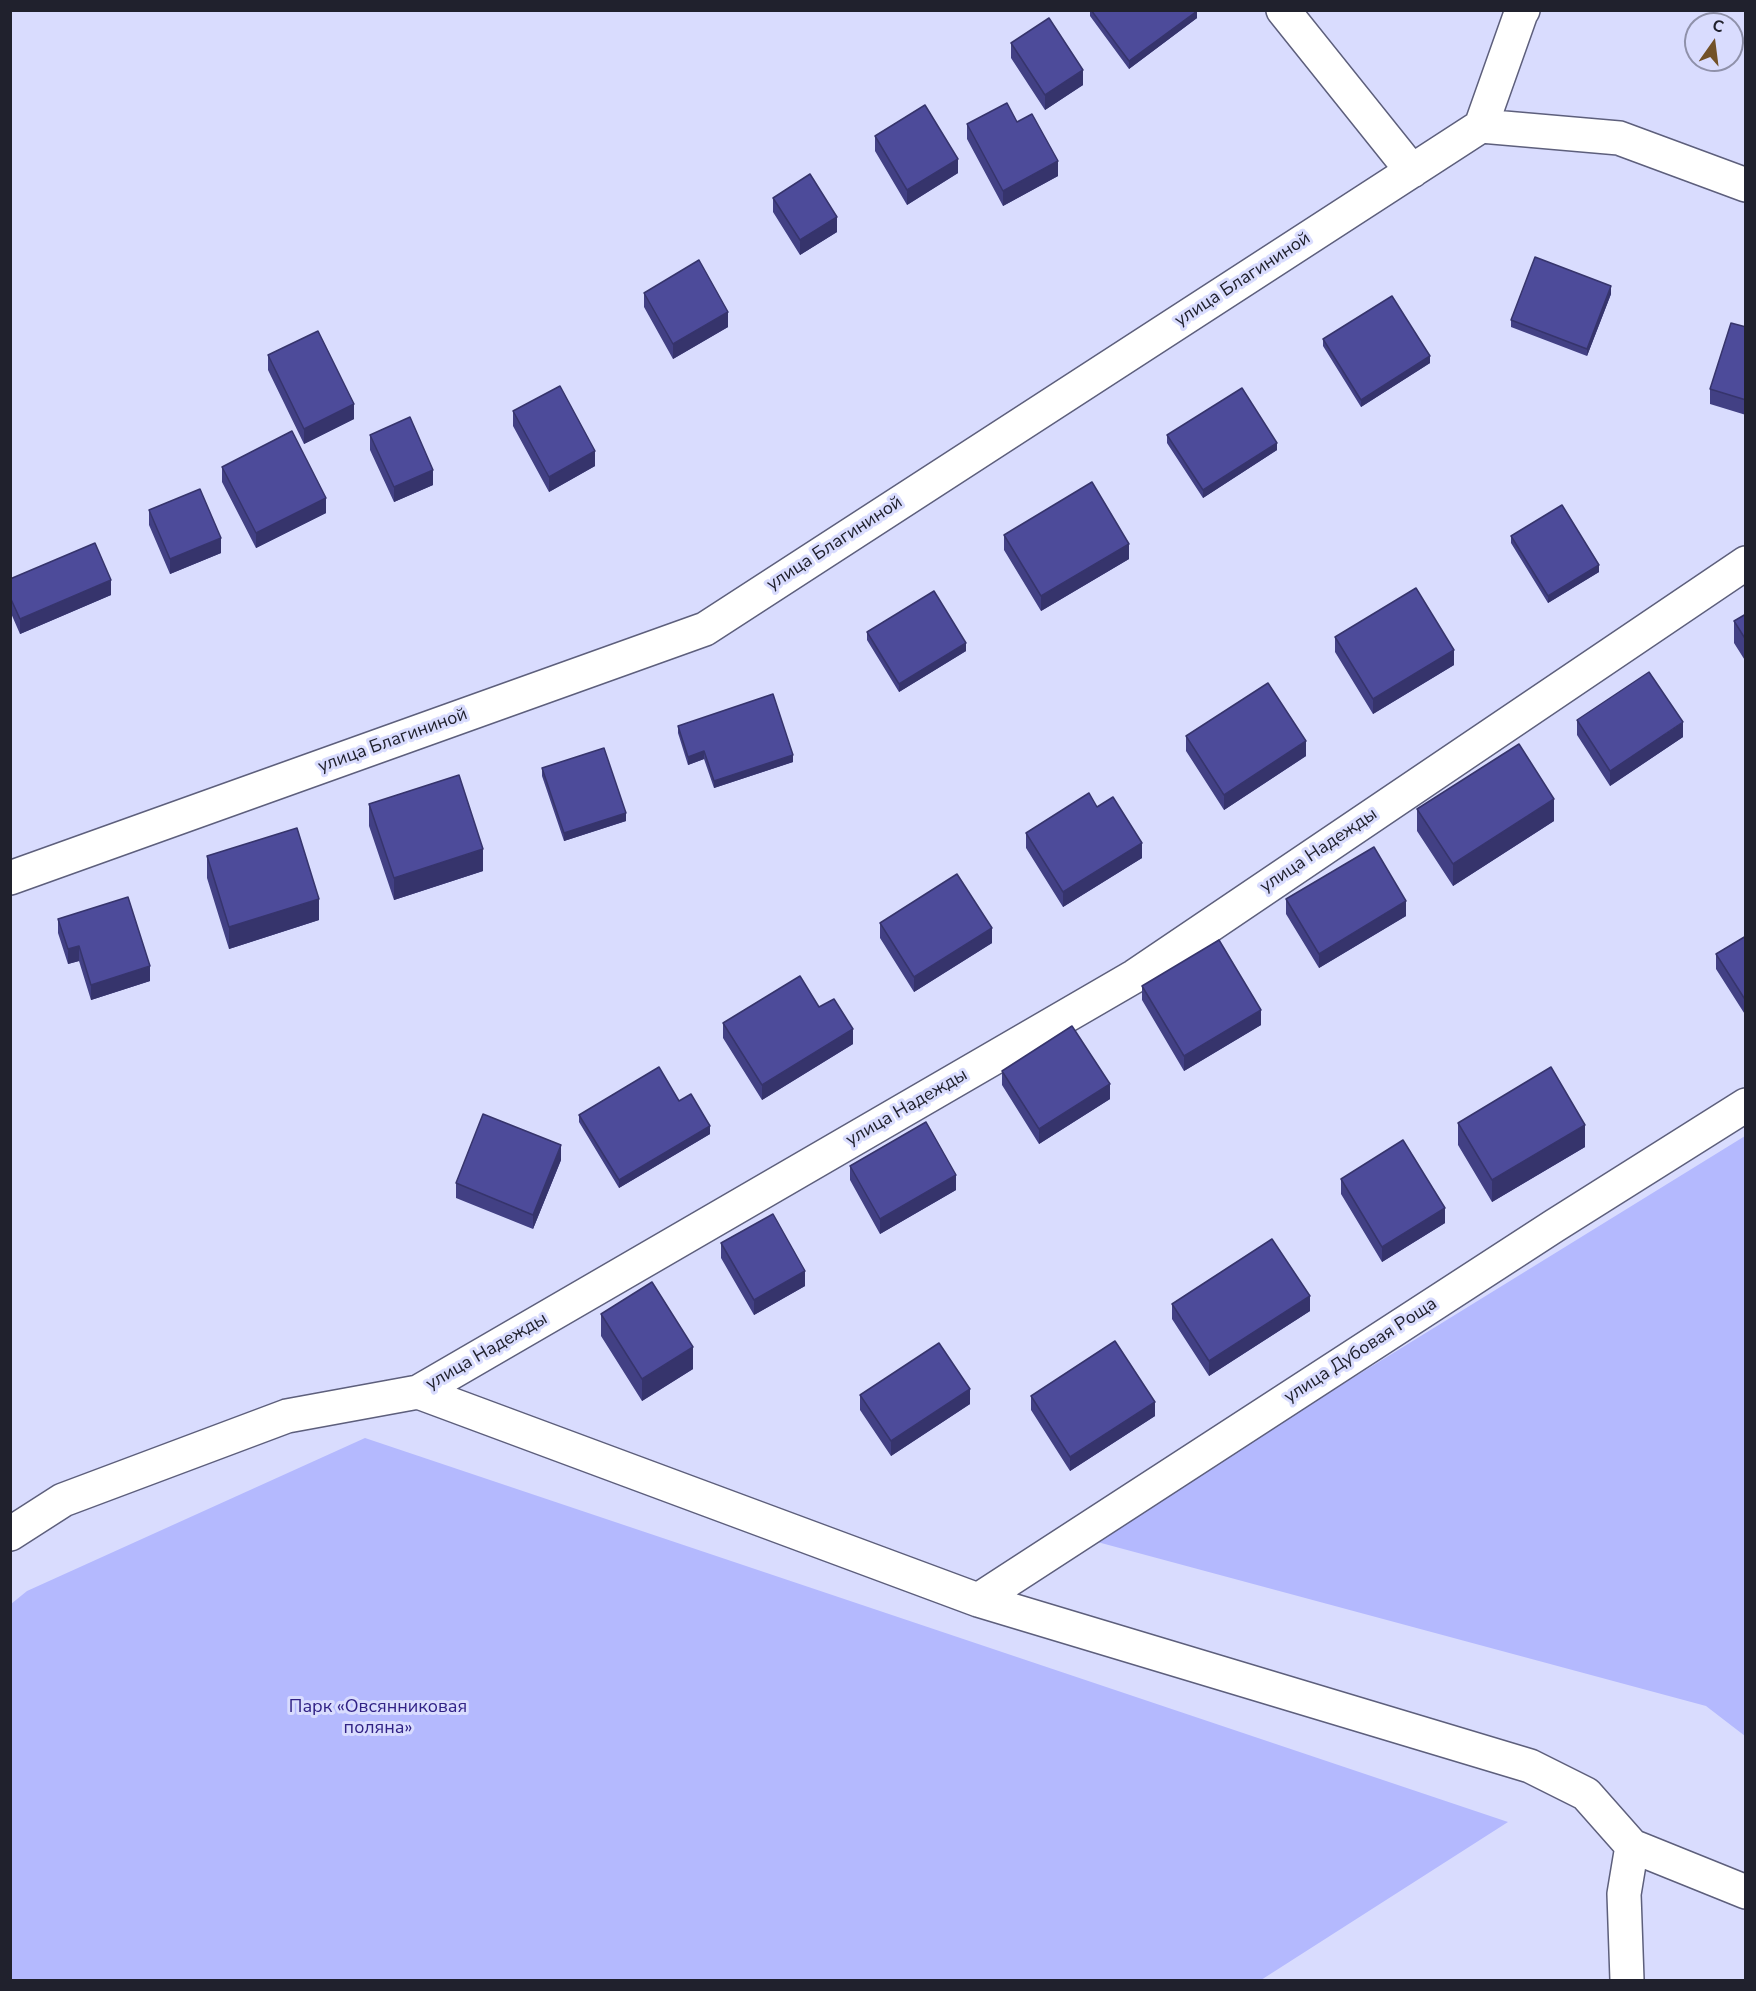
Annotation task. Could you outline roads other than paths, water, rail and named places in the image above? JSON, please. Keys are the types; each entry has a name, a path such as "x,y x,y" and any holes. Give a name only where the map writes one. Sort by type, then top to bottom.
{"street":[{"path":"1283,10 1412,171"},
{"path":"1523,10 1481,126 1618,138 1746,185"},
{"name":"улица Благининой","path":"10,878 705,629 1481,126"},
{"name":"улица Надежды","path":"10,1534 63,1500 287,1416 418,1392 1135,976 1746,563"},
{"name":"улица Дубовая Роща","path":"978,1600 1554,1226 1746,1105"},
{"path":"418,1392 978,1600 1530,1766 1586,1794 1632,1846 1746,1892"},
{"path":"1627,1980 1624,1894 1632,1846"}],"park label":[{"name":"Парк «Овсянниковая поляна»","path":"378,1718"}]}
